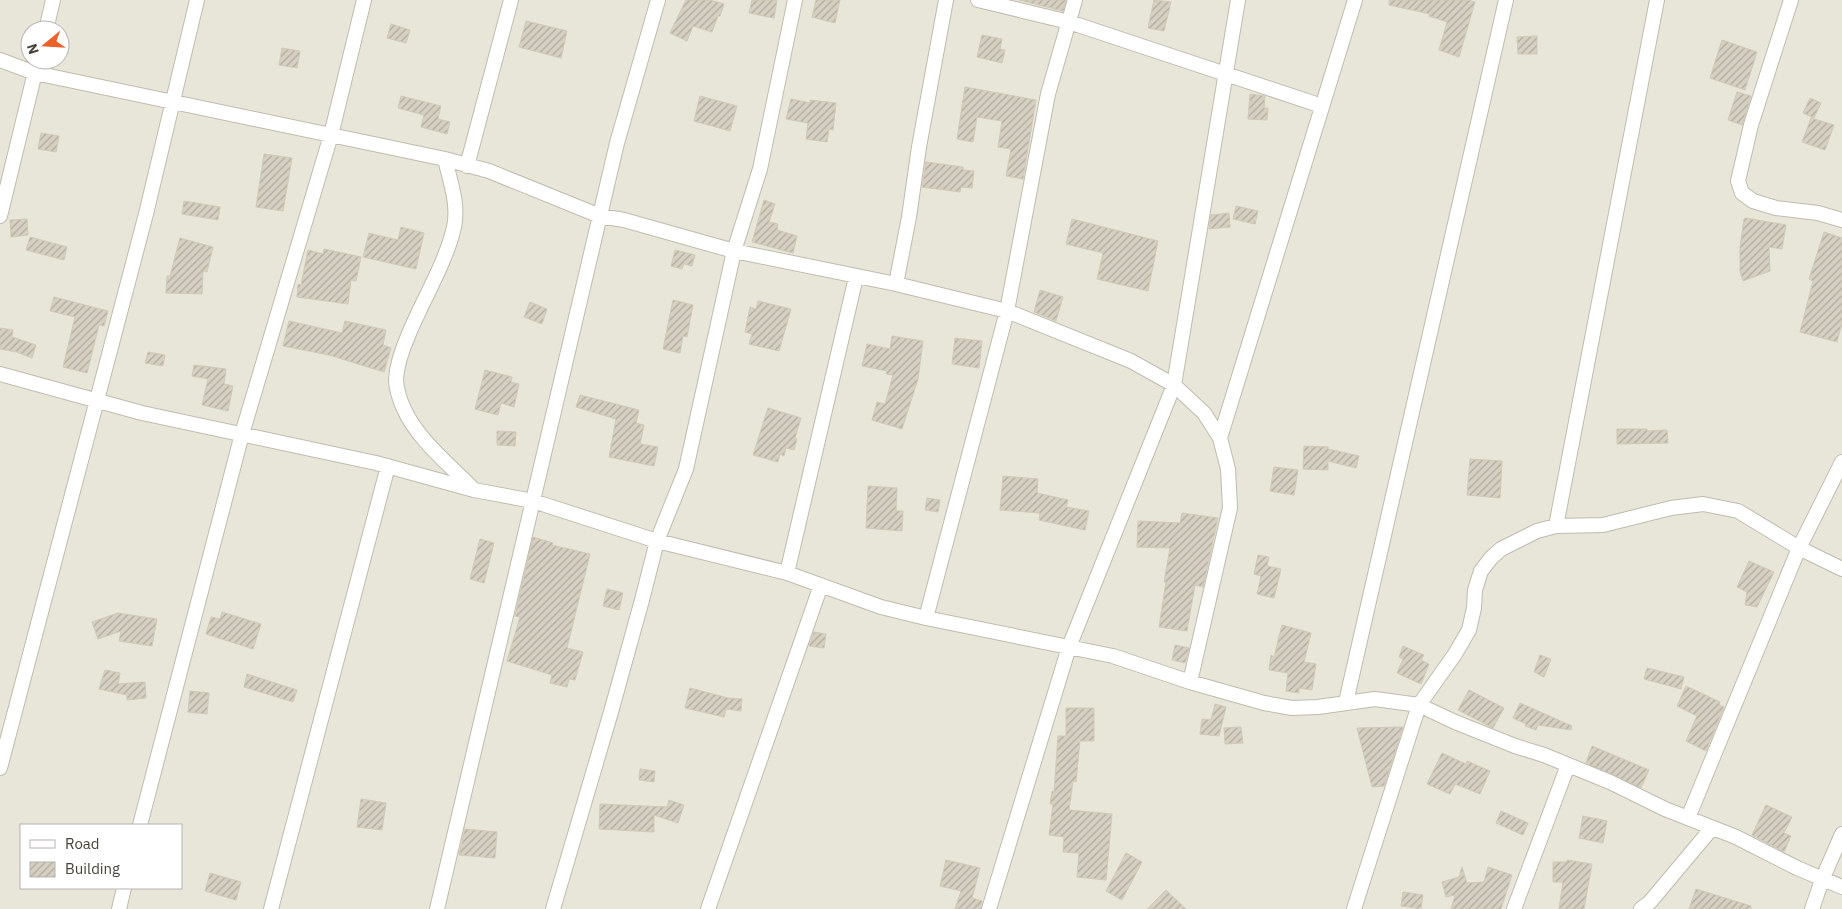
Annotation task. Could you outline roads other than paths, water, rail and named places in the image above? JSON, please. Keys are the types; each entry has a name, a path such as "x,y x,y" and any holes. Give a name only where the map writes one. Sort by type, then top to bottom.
{"street":[{"path":"48,20 53,0"},
{"path":"0,768 146,214 198,0"},
{"path":"140,824 242,434 332,134 364,0"},
{"path":"467,166 511,0"},
{"path":"437,909 617,143 658,0"},
{"path":"553,909 614,702 657,541 686,469 734,251 760,169 795,0"},
{"path":"896,284 946,0"},
{"path":"978,0 1069,22 1322,106"},
{"path":"926,618 1007,311 1048,94 1075,0"},
{"path":"989,909 1069,646 1174,384 1238,0"},
{"path":"1220,438 1355,0"},
{"path":"1346,702 1506,0"},
{"path":"1556,526 1657,0"},
{"path":"1791,0 1751,126 1738,181 1742,193 1753,201 1776,208 1818,213 1842,220"},
{"path":"0,60 20,64"},
{"path":"0,216 35,70"},
{"path":"47,70 173,103 332,134 489,171 600,216 734,251 896,284 1007,311 1131,361 1174,384 1204,413 1220,438 1228,469 1230,508 1190,682"},
{"path":"445,160 455,201 454,225 449,247 416,316 398,360 396,382 403,408 412,423 420,434 474,490"},
{"path":"787,573 856,277"},
{"path":"0,374 142,413 388,466 474,490 533,501 657,541 787,573 881,607 1113,656 1190,682 1264,703 1292,708 1318,707 1375,699 1420,706 1455,722 1568,764 1688,818 1736,837 1822,880 1842,887"},
{"path":"1688,818 1799,548 1842,462"},
{"path":"271,909 388,466"},
{"path":"1354,909 1420,706 1455,654 1468,630 1474,608 1475,590 1481,571 1501,549 1537,531 1556,526 1603,525 1671,508 1703,504 1738,511 1799,548 1842,569"},
{"path":"708,909 821,585"},
{"path":"1519,908 1568,764"},
{"path":"1641,909 1650,902 1712,828"},
{"path":"1812,909 1842,834"},
{"path":"119,909 124,889"}]}
